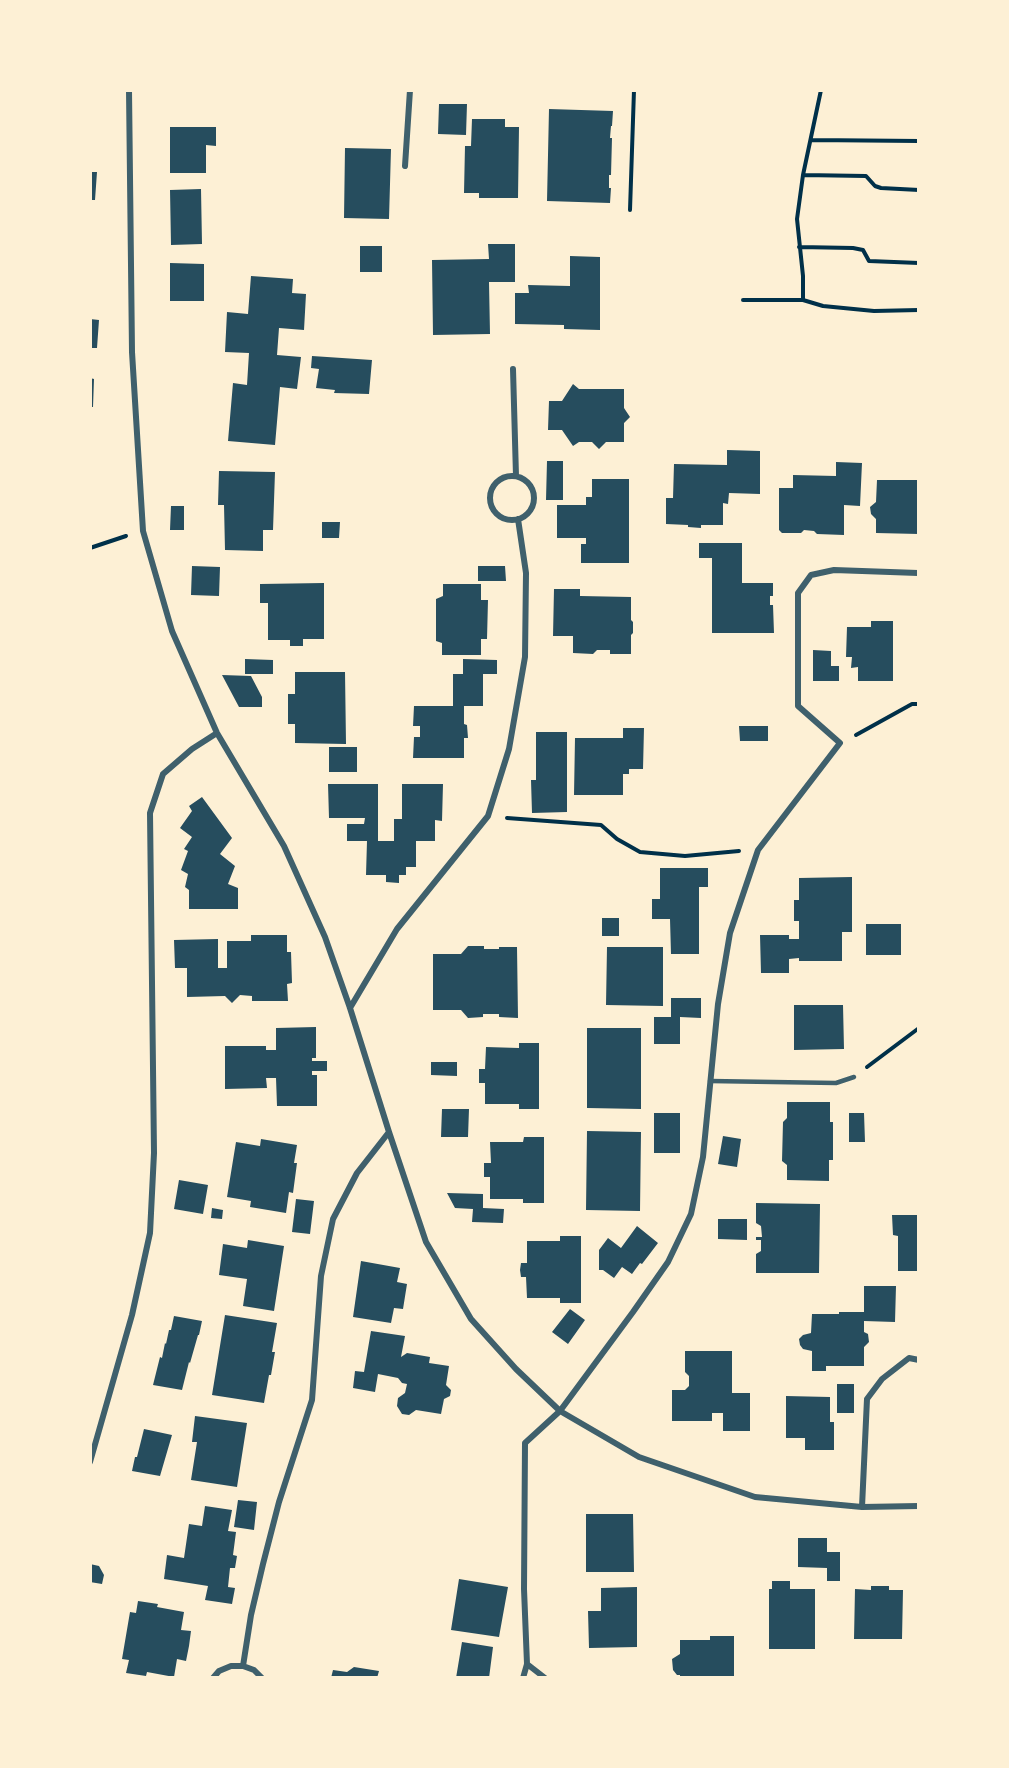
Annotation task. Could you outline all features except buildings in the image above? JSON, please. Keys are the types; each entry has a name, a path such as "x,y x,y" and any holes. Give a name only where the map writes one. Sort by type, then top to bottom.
{"street":[{"path":"129,90 132,352 143,531 172,631 218,733 284,846 325,937 426,1242 471,1319 516,1369 560,1411 639,1457 754,1497 862,1506 919,1506"},
{"path":"405,166 410,90"},
{"path":"513,369 516,476"},
{"path":"506,476 516,476 525,480 532,487 533,507 527,515 508,520 499,516 492,508 490,499 497,481 506,476"},
{"path":"350,1008 397,929 488,816 509,749 525,657 526,573 518,519"},
{"path":"523,1678 527,1664 524,1589 525,1443 560,1411 633,1312 668,1262 691,1214 704,1157 718,1004 730,933 758,850 840,743 798,706 798,593 811,575 834,570 918,573"},
{"path":"90,1462 132,1315 150,1233 154,1153 150,813 163,774 192,749 218,733"},
{"path":"243,1666 251,1615 279,1502 312,1400 321,1276 333,1218 357,1173 388,1132"},
{"path":"862,1506 867,1399 882,1379 909,1358 919,1360"},
{"path":"527,1664 545,1678"},
{"path":"213,1678 219,1671 231,1666 243,1666 254,1670 262,1678"}],"lane":[{"path":"710,1081 836,1083 854,1077"}],"path":[{"path":"630,210 634,90"},
{"path":"803,300 797,219 803,175 821,90"},
{"path":"810,140 919,141"},
{"path":"803,175 866,176 880,188 919,190"},
{"path":"799,247 853,248 863,250 869,261 919,263"},
{"path":"742,300 803,300 823,306 874,311 919,310"},
{"path":"90,548 143,531"},
{"path":"840,743 912,704 919,704"},
{"path":"488,816 601,825 617,839 640,852 685,856 758,850"},
{"path":"854,1077 919,1028"}]}
